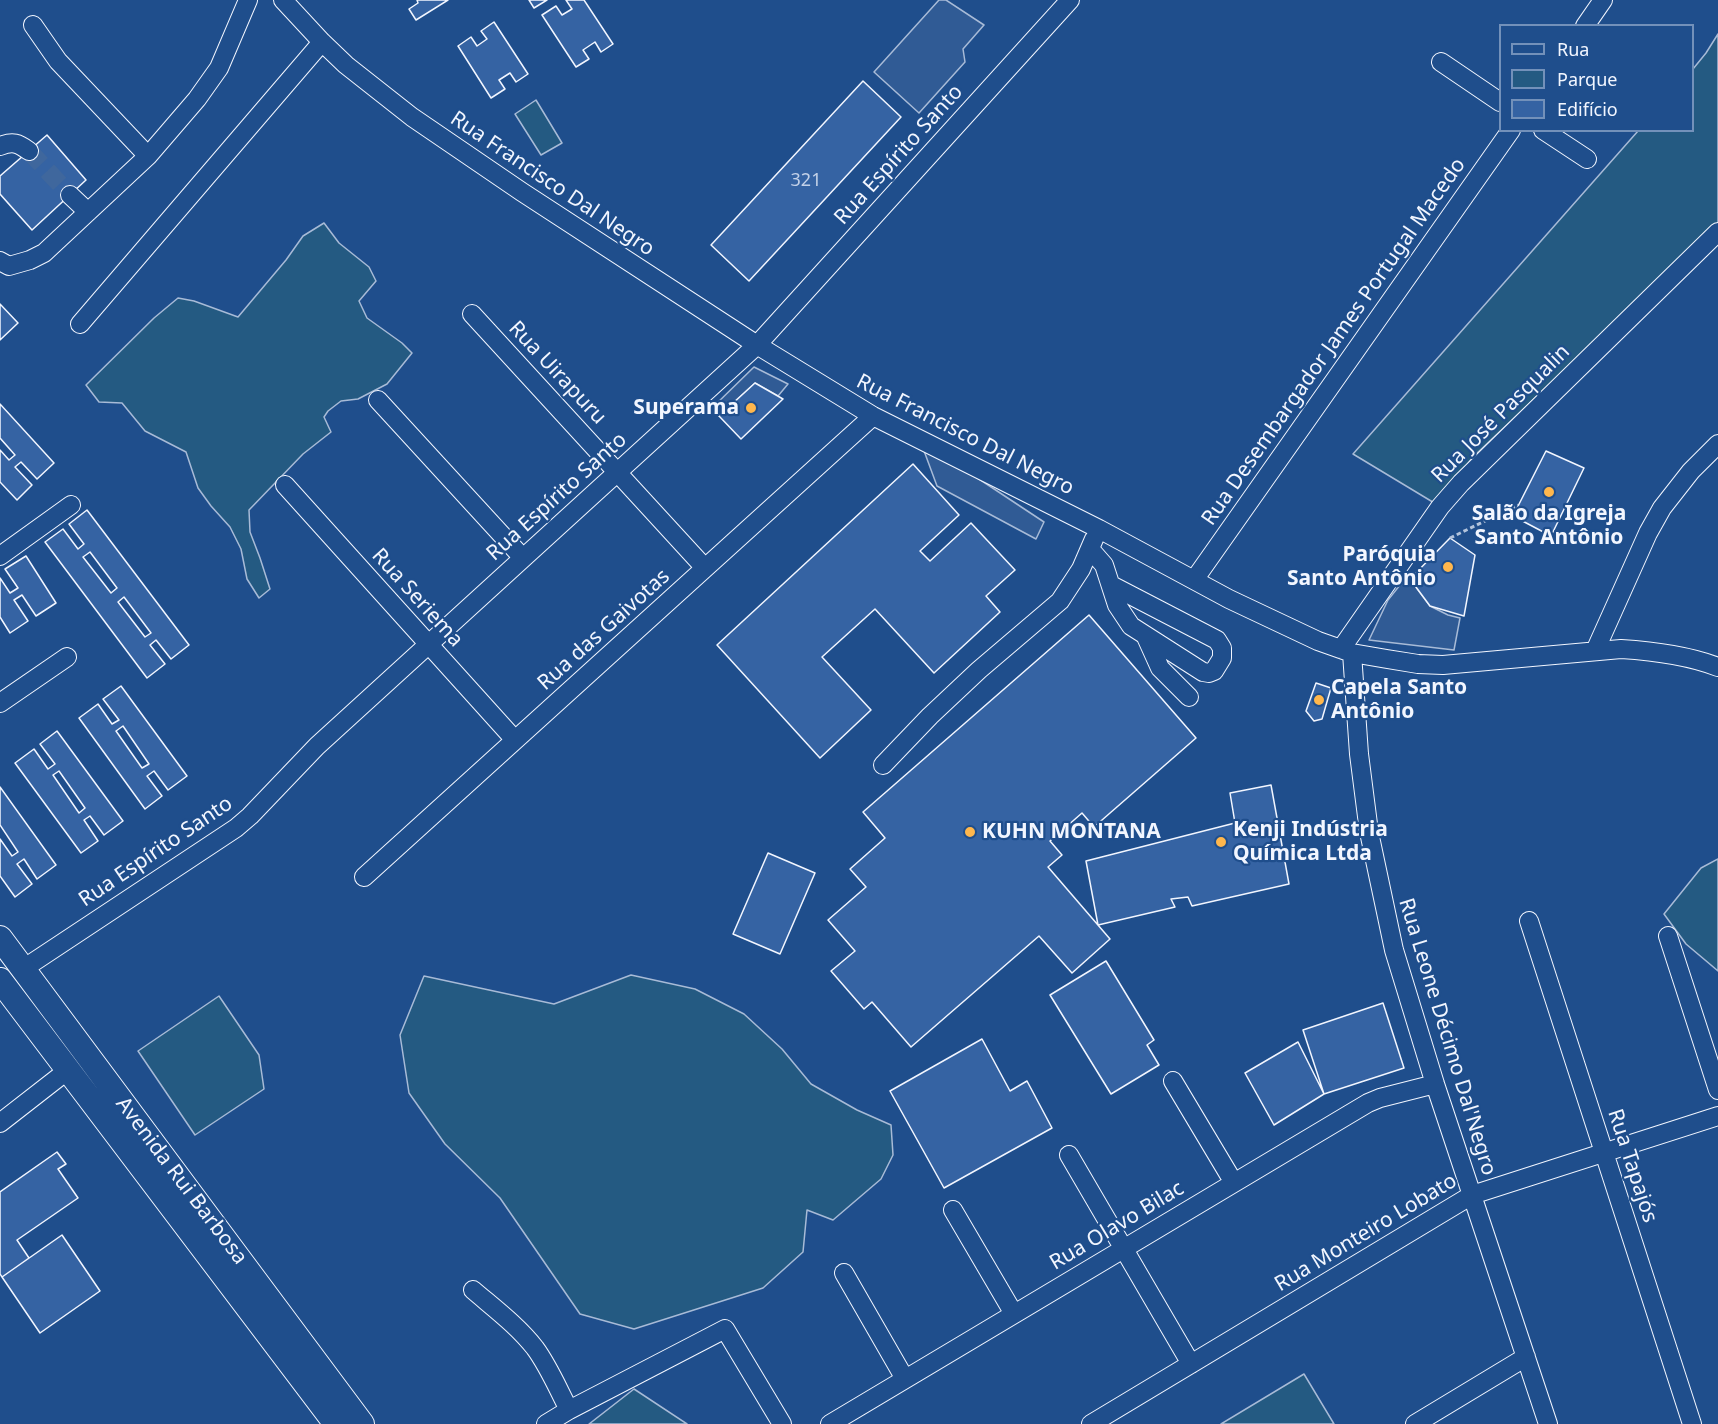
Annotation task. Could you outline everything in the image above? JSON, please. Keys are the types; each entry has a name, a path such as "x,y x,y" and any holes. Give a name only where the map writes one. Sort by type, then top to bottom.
{"main road":[{"name":"Avenida Rui Barbosa","path":"0,938 362,1424"},
{"name":"Avenida Rui Barbosa","path":"0,980 336,1424"}],"street":[{"path":"0,261 9,266 44,253 148,156 219,68 248,0"},
{"name":"Rua Francisco Dal Negro","path":"283,0 322,42 355,72 412,117 757,345 873,416 1099,529 1276,622 1346,651 1418,664 1443,665 1621,650 1648,651 1718,667"},
{"name":"Rua Espírito Santo","path":"23,969 236,828 250,816 317,746 757,345 1069,0"},
{"path":"1586,24 1603,0"},
{"path":"33,25 58,61 148,156"},
{"path":"80,324 322,42"},
{"path":"1441,62 1499,101"},
{"name":"Rua Desembargador James Portugal Macedo","path":"1194,580 1510,132"},
{"path":"1546,132 1587,159"},
{"path":"0,146 11,141 29,151"},
{"path":"70,195 88,212"},
{"name":"Rua José Pasqualin","path":"1346,651 1440,507 1461,483 1718,232"},
{"name":"Rua Uirapuru","path":"472,314 705,568"},
{"path":"378,400 523,558"},
{"name":"Rua das Gaivotas","path":"364,877 873,416"},
{"path":"1595,651 1648,533 1662,508 1691,471 1718,444"},
{"name":"Rua Seriema","path":"285,485 515,740"},
{"path":"0,556 70,505"},
{"path":"884,765 930,716 979,670 1060,601 1081,569 1099,529"},
{"path":"1090,549 1104,566 1117,605 1131,627 1203,672 1214,671 1222,658 1222,648 1217,640 1111,585"},
{"path":"1146,637 1160,668 1189,697"},
{"name":"Rua Leone Décimo Dal'Negro","path":"1346,651 1369,832 1394,950 1435,1084 1548,1424"},
{"path":"0,703 66,657"},
{"name":"Rua Tapajós","path":"1529,921 1692,1424"},
{"path":"1668,936 1718,1090"},
{"path":"0,1123 68,1070"},
{"path":"1173,1082 1234,1183"},
{"name":"Rua Olavo Bilac","path":"830,1424 1368,1103 1435,1084"},
{"name":"Rua Monteiro Lobato","path":"1091,1424 1472,1195 1718,1116"},
{"path":"1069,1155 1191,1364"},
{"path":"953,1210 1014,1314"},
{"path":"844,1273 905,1379"},
{"path":"473,1290 516,1327 535,1348 569,1410"},
{"path":"546,1424 725,1329 782,1424"},
{"path":"1415,1424 1526,1358"}],"path":[{"path":"1450,538 1518,506"}],"green space":[{"path":"1718,34 1718,223 1473,457 1436,504 1353,454 1637,132 1694,132 1694,68"},
{"path":"536,100 562,143 541,155 515,114"},
{"path":"324,223 339,243 369,267 376,281 359,301 367,318 412,353 387,384 358,399 341,401 328,411 324,417 331,432 303,454 249,510 250,532 270,589 259,598 247,579 241,549 230,527 198,488 186,452 145,431 122,403 99,402 86,385 154,318 178,298 194,301 238,317 303,236"},
{"path":"1718,859 1718,971 1686,944 1664,914 1701,868"},
{"path":"631,975 695,989 744,1014 782,1049 811,1084 857,1110 891,1125 893,1155 881,1179 833,1220 807,1210 803,1252 763,1288 634,1329 580,1314 500,1198 445,1144 409,1093 400,1035 424,976 554,1004"},
{"path":"219,996 259,1055 264,1089 195,1135 138,1051"},
{"path":"1304,1374 1334,1424 1221,1424"},
{"path":"634,1389 687,1424 589,1424"}],"shaded area":[{"path":"939,0 946,0 984,25 963,49 965,62 919,113 874,72"},
{"path":"754,367 788,384 778,396 755,383 719,416 711,409"},
{"path":"920,440 1044,522 1036,539 937,486"},
{"path":"1410,579 1430,606 1460,618 1454,650 1369,640 1388,600 1400,585"}],"building":[{"path":"417,0 448,0 416,20 409,9 418,3"},
{"path":"529,0 547,0 534,8"},
{"path":"566,0 584,0 613,44 601,52 595,42 583,50 589,59 576,67 542,15 556,6 562,15 572,9"},
{"path":"494,22 528,74 516,82 510,73 499,80 505,89 491,98 458,46 471,37 477,46 487,39 481,31"},
{"path":"863,81 901,117 749,281 711,245"},
{"path":"47,135 86,180 32,230 0,194 0,176"},
{"path":"0,304 18,323 0,340"},
{"name":"Superama","path":"755,383 783,399 741,439 719,416"},
{"path":"0,404 54,463 37,479 21,462 15,467 32,485 17,500 0,482 0,450 9,460 15,455 0,438"},
{"name":"Salão da Igreja Santo Antônio","path":"1546,451 1584,468 1551,536 1513,516"},
{"path":"913,464 959,515 920,551 930,561 971,523 1015,570 986,596 1000,612 934,673 875,609 822,657 871,710 820,758 717,645"},
{"path":"87,510 189,645 171,659 156,640 150,645 165,664 147,678 45,542 63,529 78,549 84,544 69,524","holes":["90,552 117,588 111,593 83,557","124,597 151,633 145,637 118,602"]},
{"name":"Paróquia Santo Antônio","path":"1450,538 1475,555 1464,616 1430,606 1410,579"},
{"path":"26,556 56,603 36,616 22,595 14,600 28,621 10,633 0,617 0,578 10,593 18,588 5,569"},
{"name":"KUHN MONTANA","path":"1089,615 1196,738 1094,827 1082,813 1050,841 1062,855 1048,867 1110,939 1072,973 1039,936 911,1047 872,1002 864,1009 831,971 855,951 828,920 866,887 850,869 885,838 863,812"},
{"name":"Capela Santo Antônio","path":"1316,683 1331,688 1322,719 1314,721 1306,711"},
{"path":"121,686 187,776 168,790 154,771 147,776 162,796 145,809 79,718 98,704 112,724 119,720 103,699","holes":["123,726 149,764 142,768 116,731"]},
{"path":"57,731 123,821 104,835 90,816 84,820 98,841 81,853 15,763 34,749 48,769 55,764 40,744","holes":["59,771 85,808 79,813 53,775"]},
{"name":"Kenji Indústria Química Ltda","path":"1271,785 1289,884 1192,906 1188,897 1171,899 1175,907 1098,925 1086,861 1235,823 1230,793"},
{"path":"0,787 56,865 37,879 24,859 17,864 32,884 15,897 0,876 0,839 12,856 18,852 0,825"},
{"path":"768,853 815,873 780,954 733,934"},
{"path":"1106,961 1154,1040 1147,1045 1159,1065 1111,1094 1050,995"},
{"path":"1383,1003 1404,1068 1324,1094 1303,1030"},
{"path":"982,1039 1010,1091 1027,1081 1052,1128 944,1188 890,1091"},
{"path":"1298,1042 1324,1094 1274,1125 1245,1073"},
{"path":"57,1152 66,1164 58,1169 78,1198 17,1240 29,1258 2,1277 0,1274 0,1192"},
{"path":"62,1235 100,1291 40,1333 2,1277"}],"tunnel":[{"path":"29,151 70,195"}],"place":[{"name":"Superama","path":"751,408"},
{"name":"Salão da Igreja Santo Antônio","path":"1549,492"},
{"name":"Paróquia Santo Antônio","path":"1448,567"},
{"name":"Capela Santo Antônio","path":"1319,700"},
{"name":"KUHN MONTANA","path":"970,832"},
{"name":"Kenji Indústria Química Ltda","path":"1221,842"}]}
